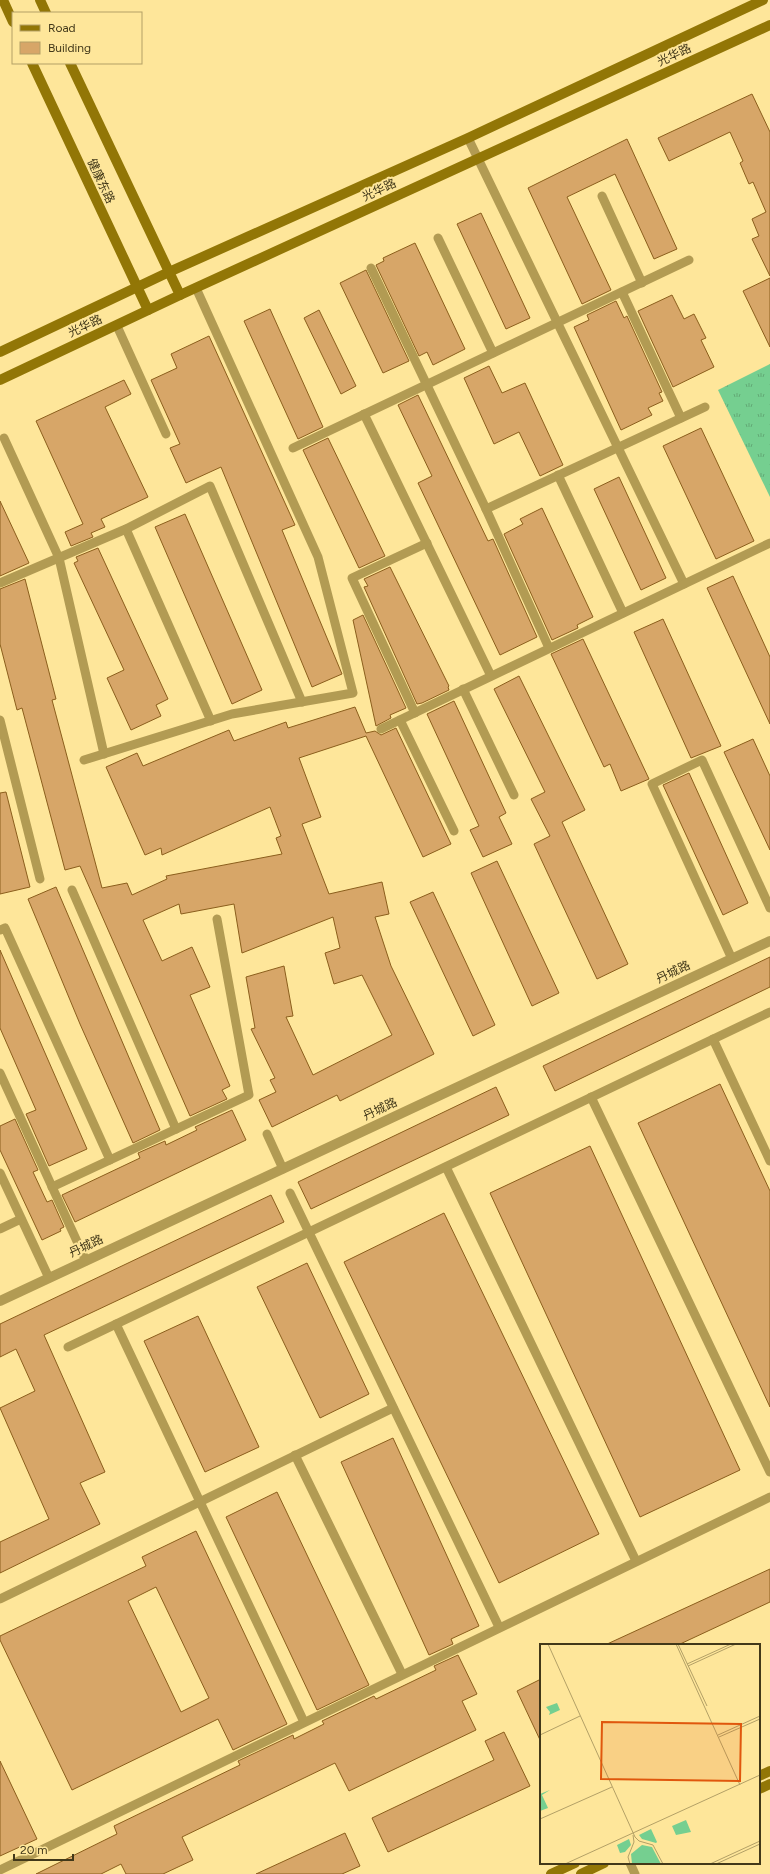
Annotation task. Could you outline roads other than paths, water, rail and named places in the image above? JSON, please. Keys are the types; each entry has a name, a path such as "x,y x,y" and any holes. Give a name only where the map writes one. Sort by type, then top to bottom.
{"main road":[{"path":"3,0 12,20"},
{"path":"40,0 46,12"},
{"name":"光华路","path":"0,352 169,272 468,138 763,0"},
{"name":"光华路","path":"0,380 180,295 770,25"},
{"name":"健康东路","path":"32,64 148,310"},
{"name":"健康东路","path":"70,64 180,295"},
{"path":"760,1776 770,1771"},
{"path":"760,1789 770,1784"},
{"path":"551,1874 573,1864"},
{"path":"581,1874 602,1864"}],"street":[{"name":"丹城路","path":"0,1301 770,941"}],"lane":[{"path":"468,138 684,584"},
{"path":"602,196 642,283"},
{"path":"438,238 493,353"},
{"path":"293,448 689,260"},
{"path":"371,268 427,384 549,648"},
{"path":"84,760 232,714 353,693 318,557 196,288"},
{"path":"622,292 681,418"},
{"path":"117,326 166,434"},
{"path":"486,510 704,407"},
{"path":"364,414 491,676"},
{"path":"4,438 59,558 104,754"},
{"path":"558,476 623,613"},
{"path":"0,583 126,529 210,486 302,702"},
{"path":"126,529 211,721"},
{"path":"381,729 770,543"},
{"path":"415,713 352,578 427,544"},
{"path":"463,689 514,795"},
{"path":"0,720 40,880"},
{"path":"400,720 454,831"},
{"path":"732,959 652,784 702,760 770,908"},
{"path":"72,890 176,1129"},
{"path":"52,1187 176,1129 250,1098 217,919"},
{"path":"0,930 4,928 110,1160"},
{"path":"68,1347 770,1012"},
{"path":"713,1039 770,1161"},
{"path":"0,1073 86,1261"},
{"path":"591,1098 770,1472"},
{"path":"267,1134 283,1169"},
{"path":"446,1166 636,1561"},
{"path":"0,1173 49,1278"},
{"path":"290,1193 499,1627"},
{"path":"0,1229 21,1219"},
{"path":"116,1324 304,1722"},
{"path":"0,1599 393,1408"},
{"path":"296,1455 402,1674"},
{"path":"0,1870 770,1497"},
{"path":"630,1864 635,1874"}]}
